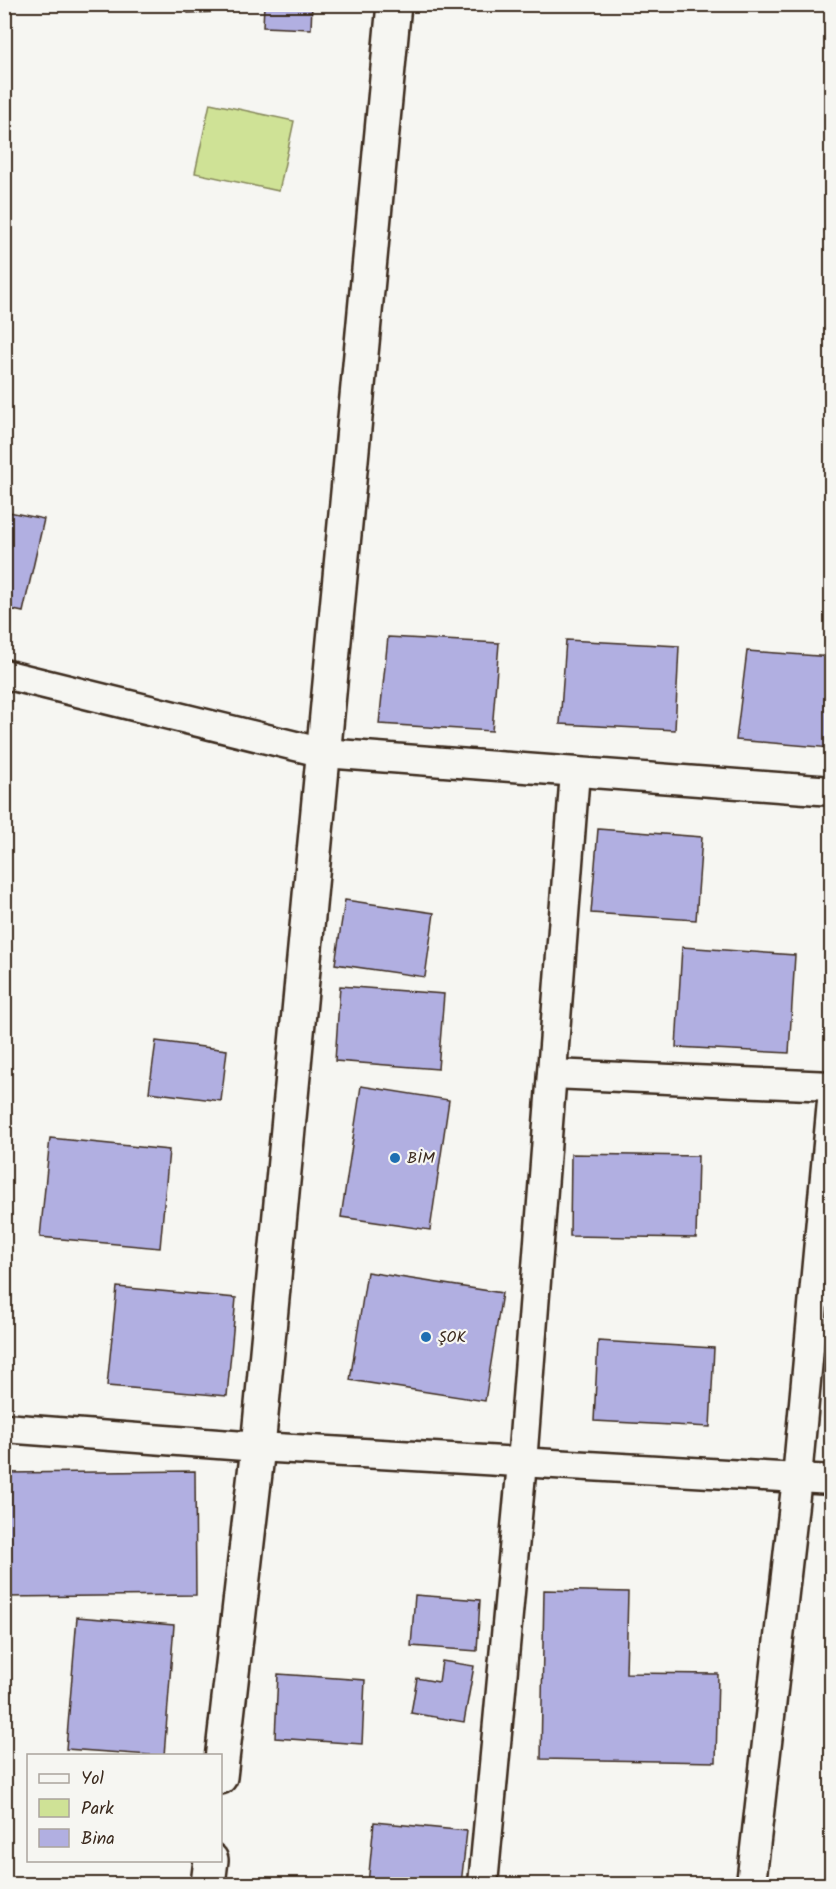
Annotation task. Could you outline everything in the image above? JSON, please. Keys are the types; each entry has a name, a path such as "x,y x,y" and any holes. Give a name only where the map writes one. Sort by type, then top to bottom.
{"main road":[{"path":"222,1760 258,1448 394,4"},
{"path":"208,1884 211,1862"}],"street":[{"path":"4,674 324,753 831,791"},
{"path":"483,1884 522,1463 575,772"},
{"path":"552,1074 831,1086"},
{"path":"751,1884 797,1478 831,1101"},
{"path":"4,1428 258,1448 831,1480"}],"green space":[{"path":"210,103 294,121 279,191 195,173"}],"building":[{"path":"188,4 220,4 216,12 188,13"},
{"path":"264,4 312,4 311,29 263,27"},
{"path":"4,511 44,519 23,612 4,608"},
{"path":"388,637 499,643 492,731 379,724"},
{"path":"566,640 679,646 675,730 560,724"},
{"path":"747,651 832,657 832,748 736,740"},
{"path":"598,829 702,837 696,920 591,913"},
{"path":"345,900 434,913 425,977 335,964"},
{"path":"682,947 795,955 789,1053 676,1047"},
{"path":"340,986 444,994 438,1069 335,1061"},
{"path":"156,1041 227,1050 221,1101 149,1092"},
{"name":"BİM","path":"361,1086 449,1100 430,1230 341,1217"},
{"path":"50,1138 169,1150 160,1248 40,1237"},
{"path":"571,1154 698,1156 696,1238 570,1236"},
{"name":"ŞOK","path":"367,1272 502,1293 485,1401 350,1380"},
{"path":"117,1287 236,1298 227,1396 107,1386"},
{"path":"598,1341 714,1348 710,1427 594,1421"},
{"path":"195,1471 196,1595 4,1597 4,1473"},
{"path":"831,1536 832,1620 826,1620"},
{"path":"544,1590 628,1592 626,1673 718,1674 716,1762 541,1759"},
{"path":"415,1595 480,1600 477,1651 411,1646"},
{"path":"77,1617 174,1625 164,1754 66,1749"},
{"path":"442,1661 474,1666 464,1722 411,1713 417,1678 439,1682"},
{"path":"278,1674 365,1680 362,1744 275,1738"},
{"path":"374,1822 467,1831 461,1884 368,1884"}],"place":[{"name":"BİM","path":"395,1158"},
{"name":"ŞOK","path":"426,1337"}]}
